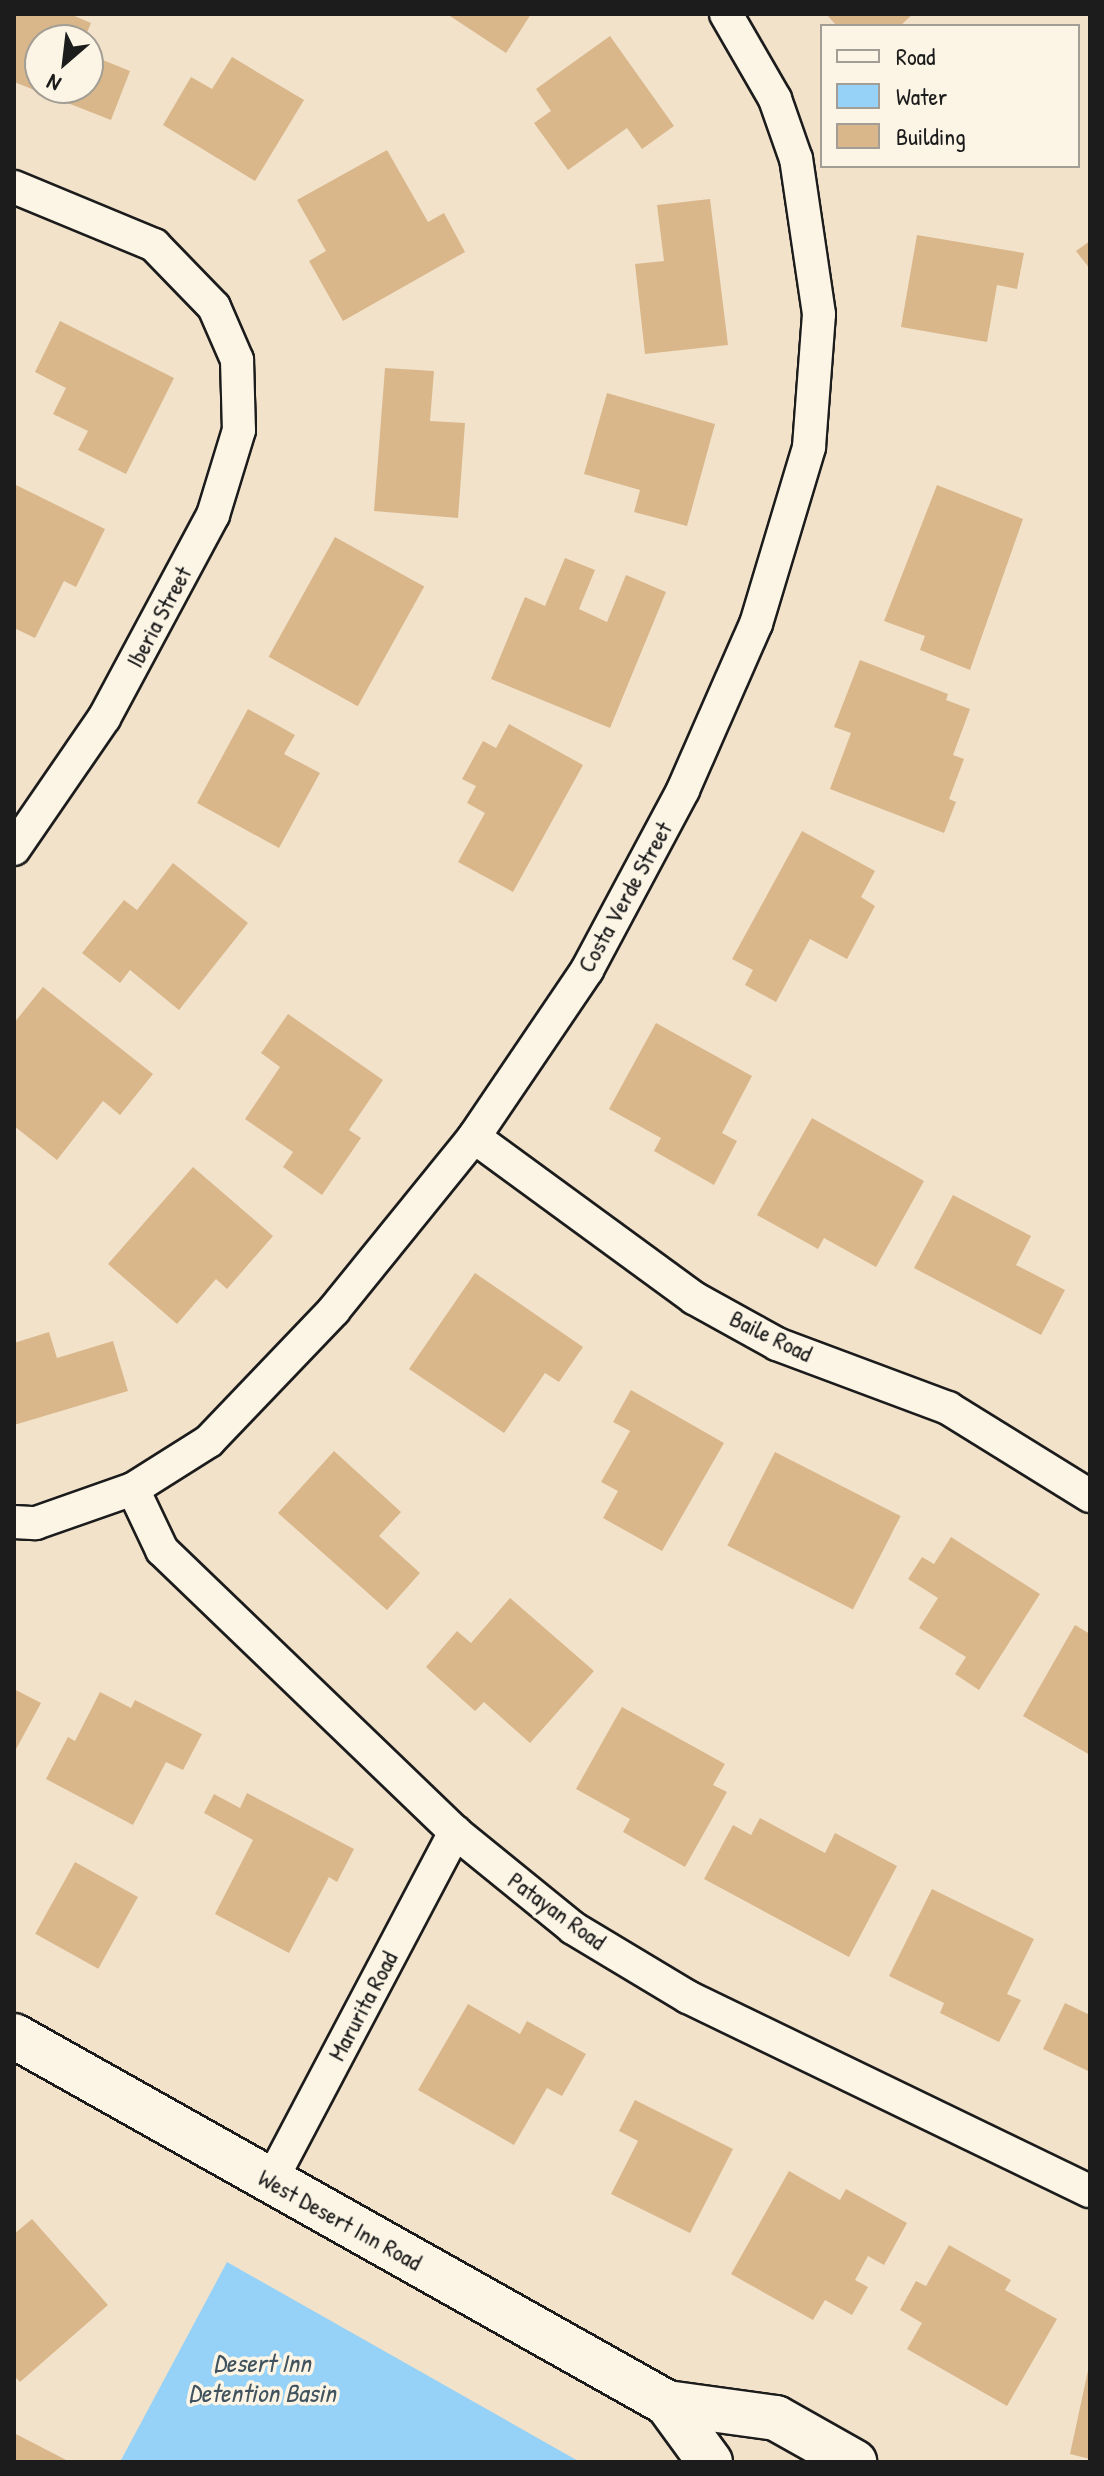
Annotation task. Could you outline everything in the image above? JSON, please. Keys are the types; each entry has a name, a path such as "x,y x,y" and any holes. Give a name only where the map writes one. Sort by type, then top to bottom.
{"main road":[{"name":"West Desert Inn Road","path":"14,2036 667,2403 776,2418 854,2462"},
{"name":"West Desert Inn Road","path":"667,2403 710,2462"}],"street":[{"name":"Costa Verde Street","path":"14,1522 36,1523 133,1489 209,1441 334,1310 474,1137 587,970 683,790 756,624 809,447 819,314 809,155 726,14"},
{"name":"Iberia Street","path":"14,187 154,245 214,307 237,360 239,430 213,515 104,718 14,849"},
{"name":"Baile Road","path":"474,1137 694,1298 777,1344 948,1408 1090,1496"},
{"name":"Patayan Road","path":"133,1489 162,1550 455,1832 573,1928 688,1997 1090,2191"},
{"name":"Marurita Road","path":"271,2181 455,1832"}],"water":[{"name":"Desert Inn Detention Basin","path":"227,2262 580,2462 120,2462"}],"building":[{"path":"14,14 70,14 91,23 24,24 24,86 14,82"},
{"path":"447,14 531,14 506,53"},
{"path":"826,14 913,14 902,24 835,24"},
{"path":"610,36 674,126 642,149 627,128 568,170 534,123 551,111 536,89"},
{"path":"232,57 304,100 255,181 163,125 191,77 212,89"},
{"path":"104,60 130,71 111,120 70,104 104,104"},
{"path":"387,150 428,222 444,213 465,252 343,321 309,261 326,251 297,200"},
{"path":"710,199 728,345 645,354 635,264 664,261 657,205"},
{"path":"917,235 1024,253 1017,289 997,285 987,342 901,327"},
{"path":"1090,241 1090,269 1076,251"},
{"path":"60,321 174,378 126,474 78,450 88,431 53,414 66,388 35,372"},
{"path":"385,368 434,371 430,421 465,423 458,518 374,511"},
{"path":"607,393 715,424 687,526 634,512 640,490 584,474"},
{"path":"14,484 105,529 76,587 64,581 35,638 14,628"},
{"path":"937,485 1023,519 970,670 920,650 925,636 884,621"},
{"path":"335,537 424,586 358,706 269,657"},
{"path":"565,558 595,570 579,609 607,622 626,575 666,592 610,728 491,679 525,597 545,606"},
{"path":"860,660 948,694 946,700 970,709 953,755 964,759 949,799 956,802 944,833 830,789 851,733 834,727"},
{"path":"248,709 295,735 284,754 320,773 279,848 197,803"},
{"path":"509,724 583,765 513,892 458,862 485,813 467,803 476,786 462,779 483,741 496,748"},
{"path":"802,831 875,871 861,897 875,906 847,959 810,939 776,1002 745,985 753,970 732,959"},
{"path":"173,863 248,923 179,1010 130,970 120,983 82,953 124,900 137,910"},
{"path":"43,987 153,1074 120,1115 103,1101 57,1160 14,1126 14,1023"},
{"path":"288,1014 383,1080 349,1130 361,1138 322,1195 283,1167 293,1152 245,1119 280,1067 261,1053"},
{"path":"656,1023 752,1076 722,1133 737,1141 714,1185 654,1151 661,1138 609,1109"},
{"path":"812,1118 924,1181 876,1267 824,1238 818,1249 757,1215"},
{"path":"193,1167 273,1236 227,1289 216,1279 177,1324 108,1264"},
{"path":"953,1195 1031,1236 1016,1265 1065,1290 1041,1335 914,1268"},
{"path":"475,1273 583,1347 559,1382 545,1373 504,1433 409,1369"},
{"path":"49,1332 57,1358 113,1341 128,1391 14,1425 14,1343"},
{"path":"631,1390 724,1443 662,1551 603,1518 618,1491 601,1482 630,1431 613,1422"},
{"path":"334,1451 401,1512 379,1536 420,1573 387,1610 278,1513"},
{"path":"775,1452 901,1516 853,1610 727,1546"},
{"path":"951,1537 1040,1594 979,1690 955,1674 966,1657 919,1628 938,1598 908,1579 922,1557 934,1564"},
{"path":"510,1598 594,1671 530,1743 484,1702 475,1711 426,1667 457,1631 471,1643"},
{"path":"1075,1625 1090,1634 1090,1755 1023,1716"},
{"path":"14,1689 41,1703 14,1753"},
{"path":"100,1692 131,1708 135,1700 202,1734 183,1770 166,1762 133,1825 46,1779 68,1737 75,1741"},
{"path":"622,1707 725,1764 713,1785 727,1792 685,1867 623,1832 630,1819 576,1789"},
{"path":"247,1793 354,1849 337,1882 329,1877 289,1953 215,1914 253,1840 204,1813 214,1794 240,1808"},
{"path":"760,1818 825,1853 835,1833 897,1866 849,1957 704,1879 733,1825 751,1835"},
{"path":"75,1862 138,1897 98,1969 35,1934"},
{"path":"932,1889 1034,1939 1007,1994 1021,2000 999,2042 940,2013 944,2003 889,1976"},
{"path":"1065,2003 1090,2015 1090,2072 1043,2049"},
{"path":"468,2004 520,2034 527,2021 586,2054 562,2096 547,2088 514,2145 418,2090"},
{"path":"635,2100 733,2149 690,2233 611,2194 638,2141 619,2131"},
{"path":"789,2171 840,2200 846,2189 907,2223 884,2265 868,2256 855,2280 868,2287 852,2315 825,2300 813,2320 731,2274"},
{"path":"32,2219 108,2305 20,2382 14,2376 14,2234"},
{"path":"949,2245 1011,2280 1005,2290 1057,2319 1007,2406 907,2349 922,2323 900,2310 916,2281 926,2286"},
{"path":"1090,2366 1090,2459 1070,2454"},
{"path":"14,2433 70,2462 14,2462"}]}
